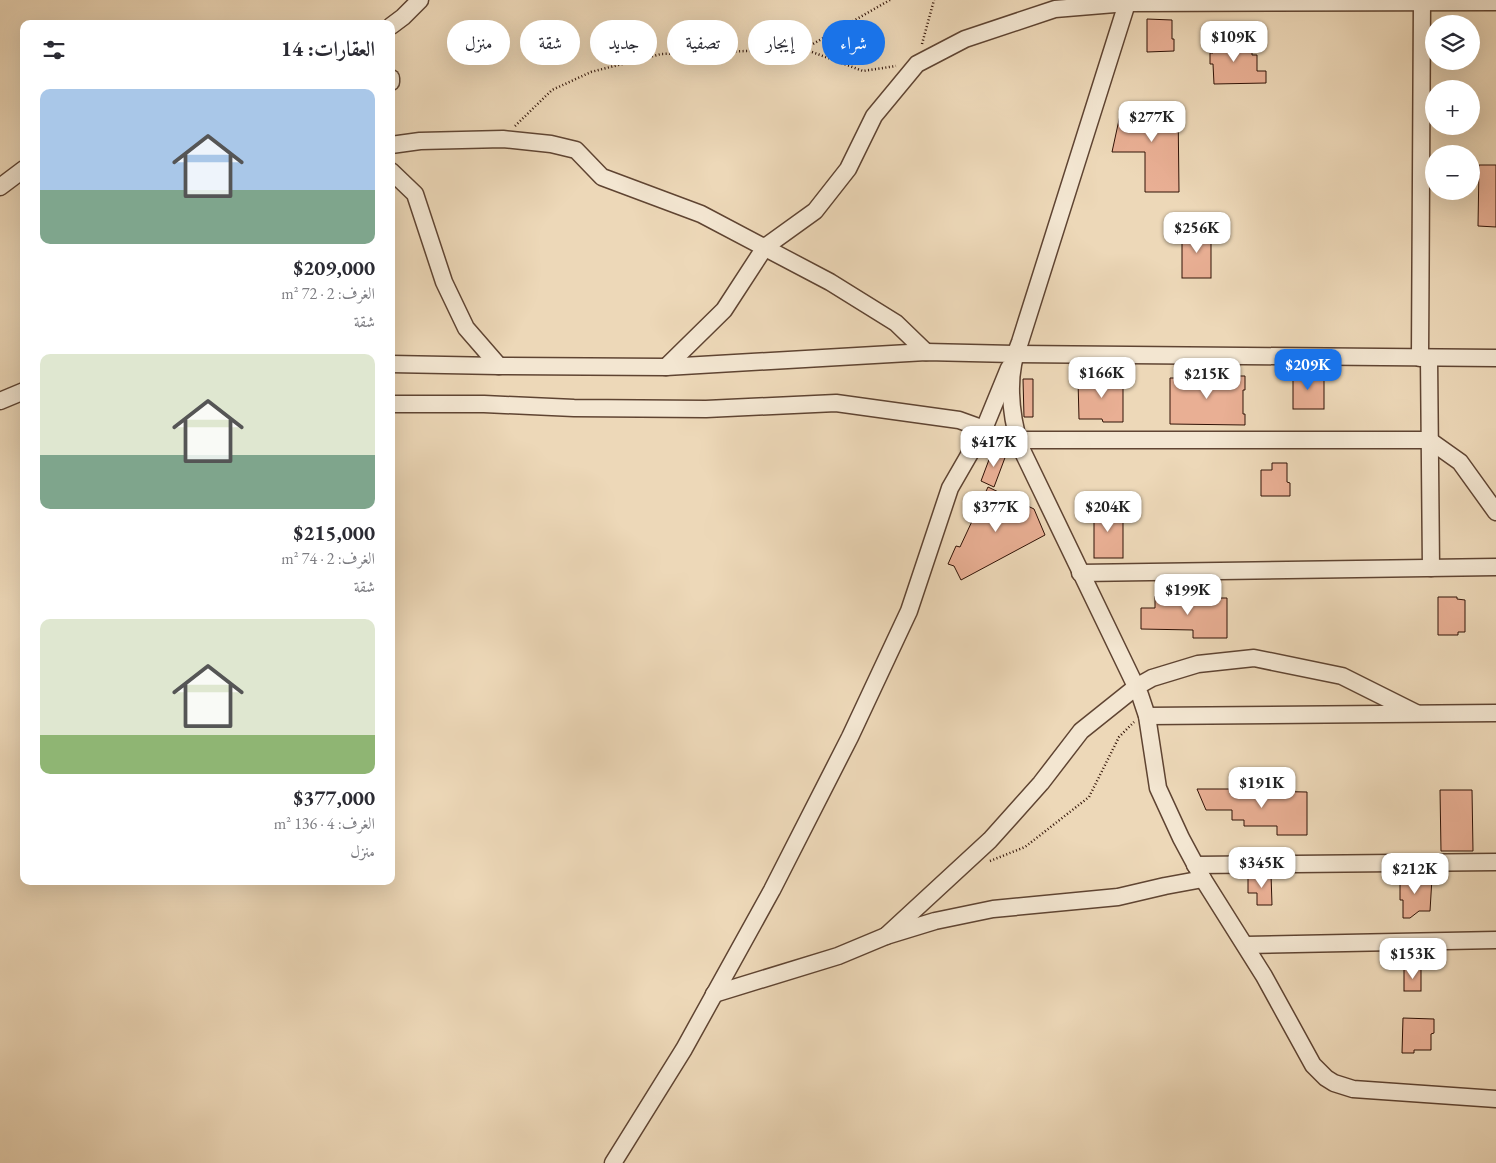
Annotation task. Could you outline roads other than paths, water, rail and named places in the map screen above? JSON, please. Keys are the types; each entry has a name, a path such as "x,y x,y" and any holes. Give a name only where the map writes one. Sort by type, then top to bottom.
{"street":[{"path":"397,22 402,0"},
{"path":"397,22 420,0"},
{"path":"612,1163 679,1057 772,890 850,737 909,611 950,488 984,429 1020,342 1127,2"},
{"path":"666,367 724,310 765,247 815,211 848,169 874,116 917,64 965,39 1055,9 1127,2 1496,2"},
{"path":"1422,2 1424,358 1429,440 1431,568"},
{"path":"395,144 420,141 502,139 551,144 576,150 602,177 700,214 830,282 896,323 926,352"},
{"path":"0,187 15,175"},
{"path":"395,175 415,194 444,282 466,328 499,366"},
{"path":"395,364 666,367 926,352 1496,358"},
{"path":"1014,354 1011,398 1018,440 1136,687 1146,713 1158,788 1199,872 1246,945 1308,1057 1326,1078 1344,1087 1496,1099"},
{"path":"0,401 20,393"},
{"path":"395,404 706,409 836,403 959,420 984,429"},
{"path":"1018,440 1429,440 1460,462 1496,512"},
{"path":"1080,573 1496,567"},
{"path":"886,936 990,840 1041,783 1081,731 1136,687 1152,678 1198,664 1254,658 1342,676 1416,714"},
{"path":"1146,713 1416,714 1496,712"},
{"path":"714,994 838,956 886,936 935,921 964,914 1023,905 1104,899 1199,872 1496,862"},
{"path":"1246,945 1496,940"}]}
